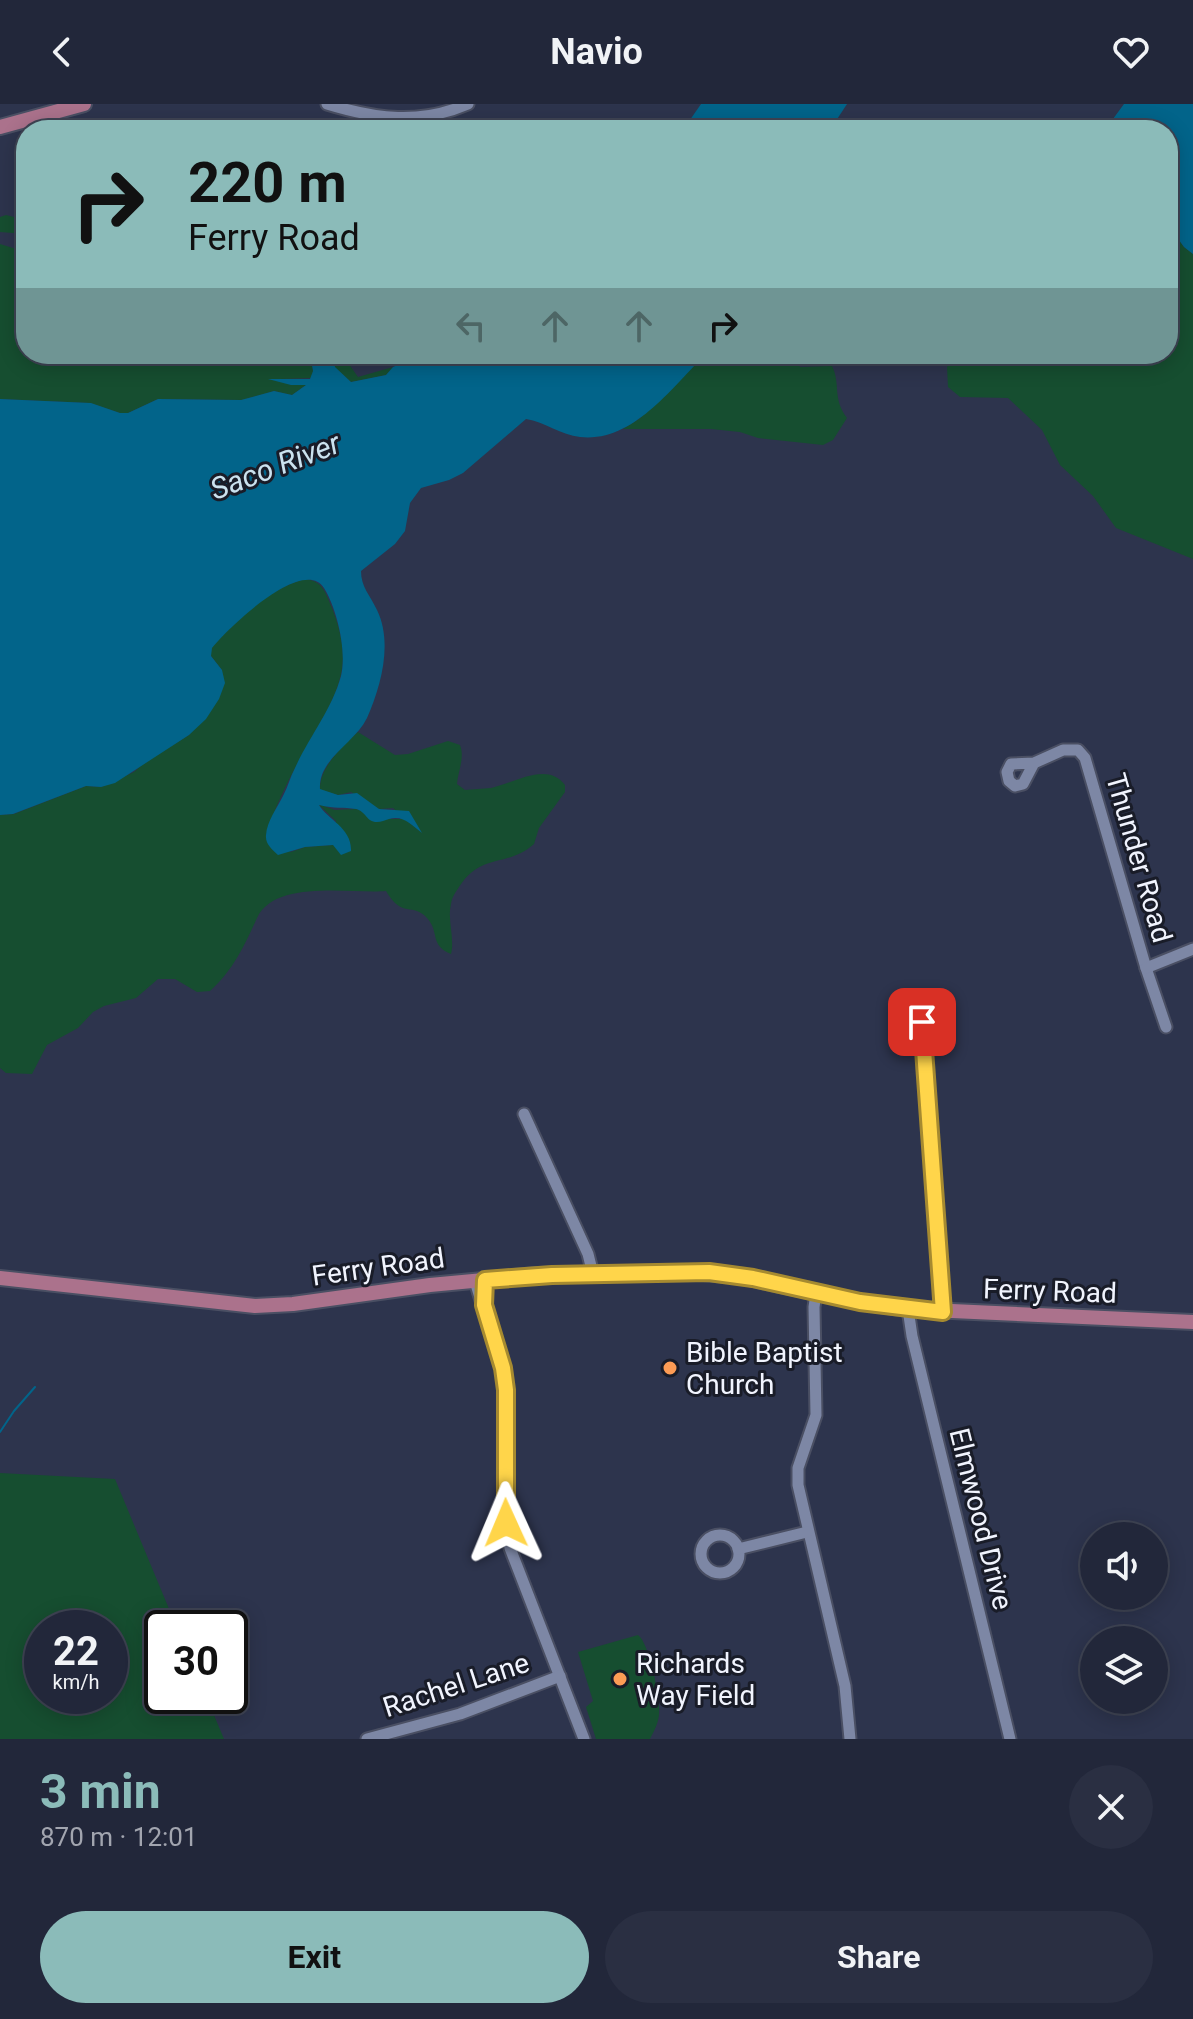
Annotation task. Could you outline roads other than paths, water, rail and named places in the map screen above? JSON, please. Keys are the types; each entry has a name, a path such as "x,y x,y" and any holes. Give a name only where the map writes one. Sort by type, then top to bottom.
{"main road":[{"path":"26,120 84,104"},
{"name":"Ferry Road","path":"0,1278 255,1306 302,1303 480,1280 709,1272 908,1309 1193,1322"}],"street":[{"path":"327,104 371,117 402,119 438,115 468,104"},
{"name":"Thunder Road","path":"1034,763 1069,748 1078,750 1085,758 1166,1027"},
{"path":"1146,968 1193,949"},
{"path":"922,1022 943,1312"},
{"path":"524,1114 588,1254 593,1274"},
{"path":"480,1280 506,1390 505,1503 508,1540 584,1739"},
{"path":"816,1293 816,1415 797,1473 798,1491 845,1686 850,1739"},
{"name":"Elmwood Drive","path":"908,1309 1010,1739"},
{"path":"738,1549 807,1532"},
{"name":"Rachel Lane","path":"367,1739 460,1714 560,1676"}],"water":[{"path":"701,104 847,104 837,120 690,120"},
{"path":"1124,104 1193,104 1193,254 1178,239 1178,120 1113,119"},
{"name":"Saco River","path":"312,364 334,364 351,382 386,375 400,364 696,364 650,410 617,431 599,437 566,434 526,419 463,473 421,488 410,503 405,531 395,544 361,571 364,586 382,623 383,664 367,718 325,769 320,789 338,795 357,793 379,809 409,811 422,833 399,818 373,822 356,809 319,805 344,830 351,851 341,855 333,845 305,847 278,855 269,846 266,835 270,820 332,700 343,666 337,618 324,588 314,580 300,581 265,599 232,626 212,648 211,656 222,670 225,683 206,719 189,735 115,783 101,787 86,786 13,814 0,815 0,399 91,403 128,413 158,399 241,400 274,391 292,395 306,385 268,379 310,379"}],"waterway":[{"path":"0,1432 35,1387"}],"place":[{"name":"Bible Baptist Church","path":"670,1368"},
{"name":"Richards Way Field","path":"620,1679"}]}
